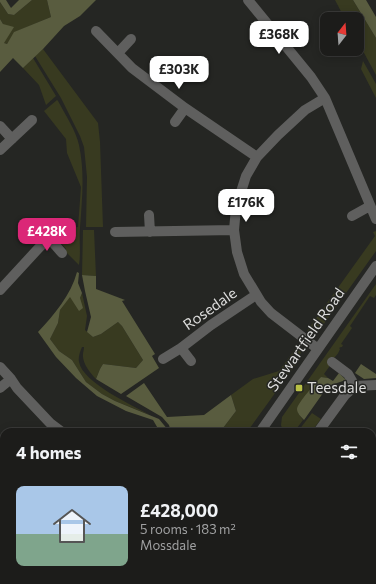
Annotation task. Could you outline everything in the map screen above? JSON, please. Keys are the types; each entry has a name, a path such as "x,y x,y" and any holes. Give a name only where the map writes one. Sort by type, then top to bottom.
{"street":[{"path":"248,0 311,77 325,98 376,219"},
{"path":"96,31 132,68 185,108 257,157"},
{"path":"118,53 132,39"},
{"path":"318,349 271,313 256,295 244,274 237,252 234,230 236,208 240,195 246,176 257,157 305,110 325,98"},
{"path":"175,122 185,108"},
{"path":"0,150 32,120"},
{"path":"0,126 12,139"},
{"path":"352,216 370,206"},
{"path":"149,215 150,232"},
{"path":"0,290 61,224"},
{"path":"115,232 234,230"},
{"path":"48,237 62,253"},
{"name":"Stewartfield Road","path":"266,428 318,349 376,266"},
{"name":"Rosedale","path":"163,359 181,348 210,325 256,295"},
{"name":"Rosedale","path":"181,348 191,361"},
{"path":"332,362 348,374 355,386"},
{"path":"0,367 16,388 57,428"},
{"path":"0,388 10,379"},
{"path":"321,428 345,395 355,386 376,385"}],"green space":[{"path":"0,0 6,0 11,8 19,0 32,0 14,15 8,14"},
{"path":"32,0 47,0 51,17 15,32 7,44 4,43 3,24 0,19 0,2 8,14 14,15"},
{"path":"47,0 96,0 80,16 64,26 23,68 13,58 0,72 0,19 3,24 14,27 4,43 7,44 14,32 51,17"},
{"path":"335,0 353,0 360,12 341,12"},
{"path":"353,0 366,0 376,17 376,38 364,18 364,12 360,12"},
{"path":"364,18 376,38 376,75 364,53"},
{"path":"43,49 98,123 103,227 86,227 87,177 84,147 61,98 35,56"},
{"path":"33,58 56,96 46,105 39,85 23,68"},
{"path":"363,61 376,84 376,98 361,69"},
{"path":"57,100 75,134 81,155 82,186 79,265 66,252 66,249 58,239 62,230 78,227 81,187 67,153 66,139 44,111"},
{"path":"83,230 94,230 96,276 82,275"},
{"path":"376,231 376,251 321,328 315,331 307,331 375,236 373,232"},
{"path":"77,272 79,273 78,283 82,293 80,298 83,308 79,311 70,297 60,310 58,323 50,339 59,351 72,360 86,382 102,394 115,401 159,419 166,428 158,428 153,420 126,411 97,396 76,378 56,357 38,332 56,312 71,289"},
{"path":"82,275 96,276 96,289 125,300 122,301 155,354 152,356 159,368 121,394 96,379 103,364 136,368 143,360 118,322 101,334 93,337 87,332 91,317"},
{"path":"376,284 376,295 374,298 370,296 350,326 352,328 341,344 343,345 342,347 339,348 340,349 336,356 331,360 329,367 324,374 328,378 321,377 298,413 303,420 297,428 282,428 282,417"},
{"path":"82,293 87,316 85,330 93,337 101,334 118,322 143,360 136,368 103,364 96,379 85,364 83,357 84,347 82,347 79,354 79,362 82,370 89,378 109,393 150,415 115,401 102,394 86,382 72,360 59,351 50,339 58,323 60,310 70,296 80,298"},
{"path":"298,345 301,351 299,360 250,428 223,428 236,411 231,395 253,379 279,371"},
{"path":"361,364 376,374 376,378 364,379 355,373"},
{"path":"339,373 346,380 328,386 304,420 298,413 297,409 304,397 321,377 328,378 333,381"},
{"path":"144,383 167,417 204,415 231,395 236,411 223,428 170,428 162,417 126,396"},
{"path":"312,413 321,419 314,428 301,428"}],"place":[{"name":"Teesdale","path":"299,388"}]}
